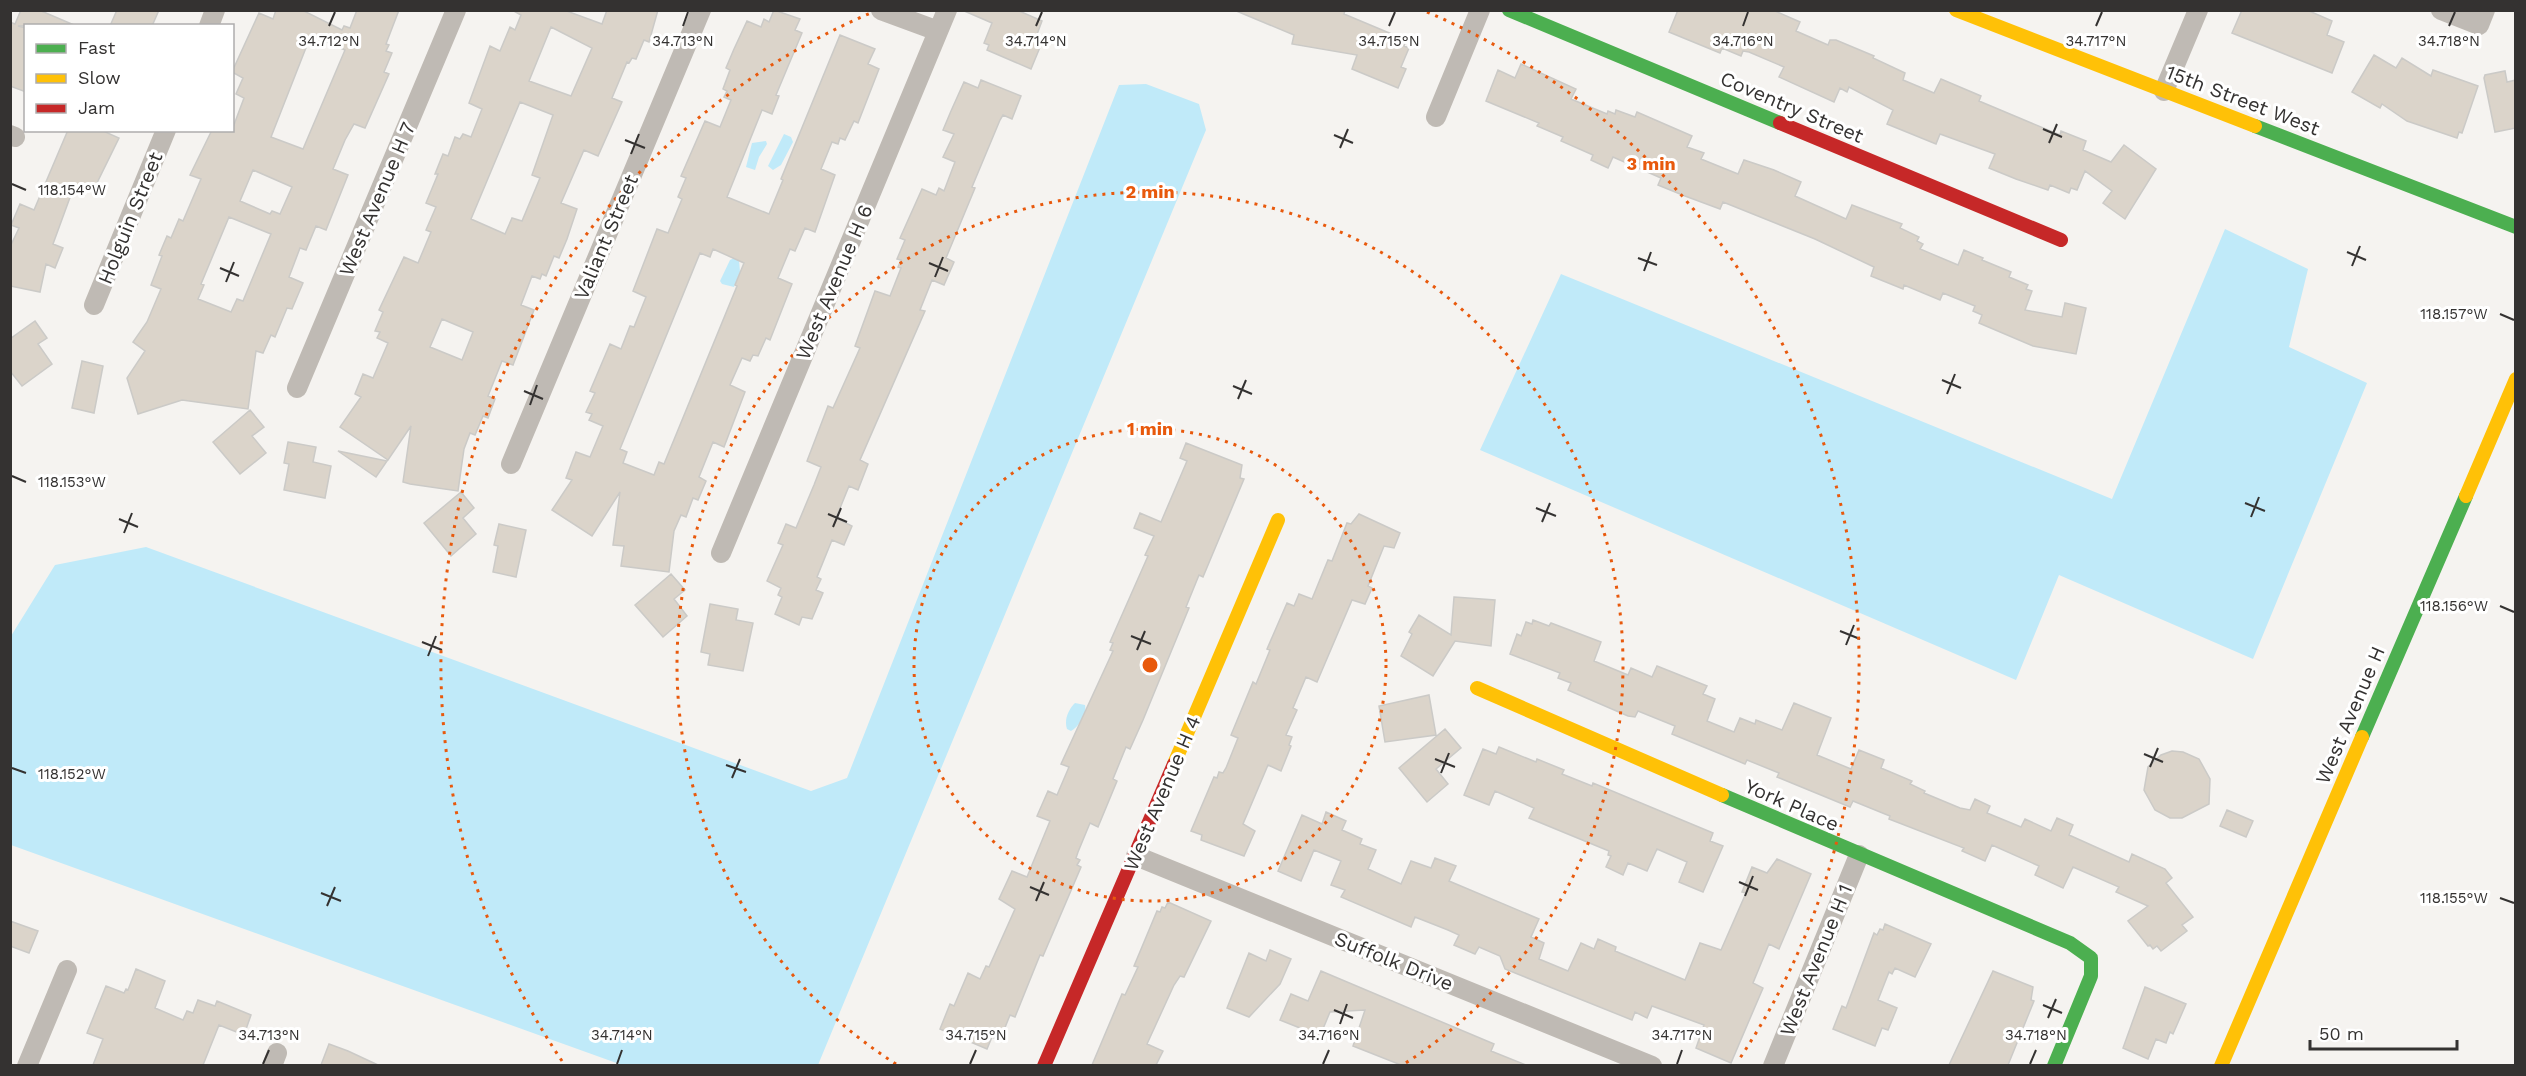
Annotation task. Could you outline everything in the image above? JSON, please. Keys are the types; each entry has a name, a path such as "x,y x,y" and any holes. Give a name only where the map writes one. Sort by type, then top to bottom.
{"street":[{"name":"West Avenue H 7","path":"297,388 456,10"},
{"name":"Valiant Street","path":"511,464 701,10"},
{"path":"881,10 938,31"},
{"name":"West Avenue H 6","path":"721,553 947,10"},
{"path":"1436,117 1480,10"},
{"name":"Coventry Street","path":"1509,10 2061,240"},
{"name":"15th Street West","path":"1956,10 2516,227"},
{"path":"2164,91 2198,10"},
{"path":"2441,10 2482,18"},
{"name":"Holguin Street","path":"94,305 165,132"},
{"name":"West Avenue H","path":"2221,1065 2516,379"},
{"name":"West Avenue H 4","path":"1044,1065 1136,856 1278,520"},
{"name":"York Place","path":"1477,688 1860,855 2070,943 2091,958 2091,976 2054,1065"},
{"name":"West Avenue H 1","path":"1773,1065 1860,855"},
{"name":"Suffolk Drive","path":"1136,856 1652,1065"},
{"path":"27,1065 67,970"}],"water":[{"path":"1146,84 1199,104 1206,130 818,1065 622,1065 11,845 11,636 55,565 146,547 811,791 847,778 1119,85"},
{"path":"784,134 791,137 793,142 781,165 773,170 768,166"},
{"path":"766,141 767,144 759,157 755,170 746,167 752,143"},
{"path":"2225,229 2308,269 2289,347 2367,383 2253,659 2059,575 2016,680 1480,450 1561,274 2112,499"},
{"path":"734,258 739,260 740,272 734,287 722,284 720,281 730,260"},
{"path":"1075,703 1085,705 1085,713 1071,731 1067,729 1066,719"}],"building":[{"path":"21,10 39,10 72,24 18,26 24,28 24,91 10,86 10,22 15,24"},
{"path":"117,10 159,10 153,24 111,24"},
{"path":"276,10 302,10 342,30 344,26 350,28 357,10 399,10 386,44 389,45 386,51 392,53 384,72 389,74 365,128 354,124 333,169 348,175 326,230 316,226 306,250 300,248 289,277 303,283 292,309 287,308 275,337 271,335 263,353 256,351 248,409 182,400 138,414 127,378 145,351 133,342 147,322 161,289 151,285 162,256 159,255 167,236 171,238 179,219 183,221 201,179 190,175 211,132 234,132 234,125 244,98 236,94 243,78 234,73 234,68 259,13 273,19","holes":["311,35 345,50 303,149 271,137","253,170 292,187 280,214 272,211 270,214 240,201","229,217 271,234 243,301 237,299 231,312 198,299 204,285 201,284"]},
{"path":"512,10 564,10 602,24 607,10 658,10 649,42 644,40 636,59 632,58 629,63 627,62 612,98 622,102 598,156 584,150 561,203 577,209 567,239 559,258 554,256 546,276 542,274 540,279 532,276 521,305 534,310 513,365 502,361 488,396 495,399 488,418 483,416 475,435 470,433 464,449 458,491 410,484 403,482 411,426 388,460 340,427 361,397 355,394 363,374 373,378 388,343 377,338 380,332 375,331 383,312 379,310 404,257 418,263 431,232 426,230 436,207 426,203 438,174 435,174 443,154 448,156 455,137 460,139 463,134 471,137 482,109 469,103 490,46 500,51 510,27 515,30 521,15","holes":["551,27 592,48 571,96 529,81","520,102 553,115 532,175 540,178 522,221 512,218 505,234 471,219","442,319 473,332 462,360 430,347"]},
{"path":"774,10 800,19 795,30 802,33 776,95 779,96 772,114 762,110 727,197 769,214 840,35 875,49 868,64 879,69 858,123 854,121 845,140 840,138 838,144 832,142 821,169 835,175 815,232 805,228 795,251 790,249 778,278 792,284 770,340 766,338 758,356 753,355 750,361 742,358 730,385 745,392 724,447 713,442 699,477 706,481 698,500 693,498 686,517 681,515 674,531 669,572 621,566 624,546 613,545 620,492 592,536 552,510 572,480 566,478 576,452 590,457 603,426 589,420 592,414 586,412 595,393 590,391 610,344 621,349 630,326 634,327 646,297 633,291 657,229 668,233 682,199 678,197 686,178 681,176 705,121 720,127 731,100 724,97 727,91 723,89 730,70 726,68 734,49 747,21 761,27 764,19 769,22","holes":["713,249 744,263 735,285 737,286 664,464 659,462 654,475 623,463 627,452 620,449 700,253 710,257"]},
{"path":"962,10 1017,10 1042,21 1036,37 1043,40 1031,69 987,50 989,45 984,43 992,23"},
{"path":"1234,10 1345,10 1344,14 1406,40 1404,46 1409,48 1401,67 1406,69 1398,88 1352,69 1357,55 1292,44 1294,35"},
{"path":"1678,10 1773,10 1800,22 1796,31 1828,45 1830,40 1836,40 1874,56 1873,58 1905,73 1903,80 1934,93 1941,79 1981,96 1979,101 2060,135 2061,131 2086,141 2083,150 2111,162 2124,145 2156,169 2125,219 2103,203 2112,191 2085,171 2077,190 2071,188 2069,193 2050,185 2048,190 2016,179 1989,168 1995,154 1940,134 1936,144 1887,124 1893,110 1849,87 1847,92 1840,88 1834,102 1779,77 1784,67 1749,52 1743,51 1741,56 1722,48 1720,53 1669,32"},
{"path":"2242,10 2307,10 2332,21 2327,35 2344,42 2332,73 2232,33"},
{"path":"2374,55 2396,68 2402,58 2431,76 2433,70 2478,86 2462,133 2459,132 2457,138 2407,121 2382,104 2380,108 2352,92"},
{"path":"1521,64 1576,89 1571,99 1607,114 1608,111 1615,114 1616,110 1635,117 1637,112 1692,136 1687,147 1704,153 1701,159 1738,174 1744,160 1774,170 1801,182 1795,196 1846,219 1852,205 1902,224 1900,228 1919,237 1917,241 1923,244 1920,249 1958,265 1964,250 1983,258 1982,260 2011,272 2009,277 2028,285 2026,289 2032,291 2025,310 2062,317 2065,303 2086,308 2076,354 2033,346 1979,323 1982,315 1973,311 1975,306 1943,293 1940,300 1904,285 1903,289 1871,276 1874,267 1815,239 1723,202 1720,209 1685,196 1658,185 1661,178 1613,157 1608,168 1591,160 1593,155 1561,141 1563,137 1537,126 1539,123 1486,101 1498,70 1515,78"},
{"path":"2505,71 2507,82 2516,80 2516,128 2495,132 2484,78 2485,75"},
{"path":"981,80 1021,96 1012,119 1003,115 1000,120 972,187 975,188 946,258 954,262 944,285 932,280 920,310 925,311 860,460 868,464 858,490 849,486 836,518 852,526 844,545 832,540 817,577 821,579 816,590 823,593 812,619 802,617 799,625 775,614 782,597 778,595 781,588 767,581 783,545 778,543 786,524 796,528 814,485 821,467 807,461 828,406 833,408 860,348 855,346 875,291 890,296 901,268 898,267 901,260 897,259 905,240 900,238 922,189 936,195 939,188 944,191 955,162 943,157 954,134 943,130 951,111 964,82 978,88"},
{"path":"67,132 106,132 119,138 93,191 80,185 76,193 72,192 53,244 63,248 55,268 46,264 40,292 10,286 10,247 19,228 11,225 20,204 34,210"},
{"path":"35,321 47,338 38,344 52,364 22,386 10,371 10,339"},
{"path":"82,361 103,366 94,413 72,408"},
{"path":"250,410 264,427 252,436 266,453 240,474 213,442"},
{"path":"288,442 316,447 313,462 331,466 325,498 284,490 289,464 284,463"},
{"path":"1186,443 1242,465 1240,478 1244,479 1203,577 1199,575 1186,607 1189,608 1143,720 1130,749 1126,747 1113,779 1117,781 1098,827 1090,823 1076,858 1080,860 1077,865 1081,867 1043,956 1040,955 1015,1017 1010,1015 1000,1040 992,1037 987,1049 940,1029 950,1004 954,1006 968,973 980,979 986,966 989,967 1015,909 999,899 1012,871 1027,877 1050,821 1037,816 1048,791 1057,795 1069,767 1061,764 1113,651 1110,650 1113,643 1110,642 1148,556 1145,555 1154,536 1134,528 1140,513 1161,522 1187,461 1180,458"},
{"path":"338,451 387,461 376,477"},
{"path":"461,492 474,508 463,518 476,534 451,556 424,523"},
{"path":"1359,514 1400,533 1394,548 1384,546 1368,586 1372,588 1365,604 1352,600 1317,682 1306,677 1293,708 1297,710 1286,735 1292,737 1289,745 1291,746 1281,771 1268,765 1243,824 1255,831 1244,856 1201,840 1202,835 1191,831 1214,777 1217,778 1219,772 1223,773 1226,768 1238,738 1231,735 1253,682 1256,684 1270,650 1267,649 1287,603 1294,606 1299,594 1312,599 1328,560 1332,561 1347,523 1351,524"},
{"path":"499,524 526,530 516,577 493,572 498,546 494,545"},
{"path":"671,574 685,590 674,599 687,616 663,637 635,605"},
{"path":"1454,597 1495,600 1491,646 1455,641 1433,676 1401,656 1412,634 1409,632 1419,615 1451,635"},
{"path":"710,604 738,609 736,620 753,623 743,671 708,665 710,654 701,652"},
{"path":"1533,620 1549,626 1551,623 1601,642 1594,661 1628,675 1631,668 1652,677 1657,666 1707,686 1703,694 1715,699 1707,721 1734,732 1740,718 1755,724 1756,720 1782,730 1794,703 1831,718 1817,755 1851,769 1859,750 1884,760 1881,768 1912,781 1910,784 1925,791 1924,793 1960,808 1970,810 1975,799 1990,806 1987,813 2021,827 2025,819 2051,831 2057,818 2073,825 2069,835 2129,862 2132,854 2165,869 2172,878 2166,883 2193,917 2182,925 2187,931 2161,951 2157,946 2153,949 2128,921 2148,906 2116,892 2119,887 2073,867 2063,888 2035,875 2039,866 1992,845 1985,861 1962,851 1964,848 1889,819 1890,816 1853,801 1850,807 1777,777 1779,773 1747,760 1745,764 1672,734 1675,726 1638,711 1635,717 1628,716 1568,690 1571,683 1558,678 1560,673 1510,654 1517,634 1521,636 1526,622 1532,624"},
{"path":"1429,695 1436,735 1385,742 1379,706"},
{"path":"1445,729 1461,748 1436,769 1448,784 1427,802 1399,768"},
{"path":"1499,747 1536,762 1537,759 1564,770 1562,774 1592,786 1593,783 1713,833 1710,841 1723,846 1703,892 1679,882 1687,862 1657,849 1647,871 1628,863 1623,875 1606,867 1611,856 1608,855 1609,851 1529,818 1534,808 1495,791 1489,805 1464,795 1483,749 1496,754"},
{"path":"2172,751 2183,752 2199,759 2210,779 2209,804 2182,818 2170,818 2155,810 2144,790 2148,767 2161,755"},
{"path":"2227,810 2253,821 2246,837 2220,826"},
{"path":"1326,812 1346,821 1342,830 1362,839 1360,844 1376,850 1368,869 1401,884 1411,861 1431,868 1435,858 1456,866 1449,881 1539,919 1531,937 1544,943 1539,959 1568,971 1581,943 1594,949 1598,939 1616,947 1615,951 1685,980 1700,943 1721,950 1746,893 1742,892 1752,867 1767,873 1777,859 1811,874 1779,949 1769,944 1753,983 1763,988 1731,1063 1696,1048 1704,1025 1652,1006 1647,1018 1635,1012 1632,1020 1505,969 1500,956 1479,947 1475,954 1454,945 1459,935 1448,930 1415,917 1411,927 1341,897 1345,890 1331,885 1341,861 1314,850 1301,881 1278,871 1302,815 1322,824"},
{"path":"1168,902 1211,921 1184,977 1180,976 1174,985 1147,1044 1163,1051 1156,1065 1092,1065 1122,994 1125,995 1138,967 1134,966 1157,911 1160,912 1162,907 1165,908"},
{"path":"10,921 38,931 29,953 10,946"},
{"path":"1885,924 1931,944 1915,977 1895,968 1892,974 1889,972 1878,1000 1897,1008 1888,1030 1882,1028 1875,1046 1833,1029 1842,1006 1846,1008 1874,933 1877,935 1880,929 1883,930"},
{"path":"1270,950 1291,959 1280,984 1249,1017 1227,1008 1249,953 1266,961"},
{"path":"136,969 165,981 155,1008 183,1020 187,1011 193,1013 198,1000 215,1006 217,1001 251,1015 244,1035 219,1025 203,1065 93,1065 103,1039 87,1033 106,986 124,993 126,989 128,990"},
{"path":"1321,971 1494,1044 1491,1051 1526,1065 1401,1065 1353,1046 1365,1010 1330,1012 1320,1036 1280,1020 1291,994 1308,1001"},
{"path":"1993,971 2033,987 2031,1000 2034,1001 2008,1065 1949,1065"},
{"path":"2145,987 2186,1004 2173,1034 2170,1032 2166,1043 2156,1039 2148,1059 2123,1048"},
{"path":"329,1044 348,1051 378,1065 321,1065"}],"traffic: fast":[{"path":"1509,10 1780,123"},
{"path":"2255,126 2516,227"},
{"path":"2362,737 2466,496"},
{"path":"1722,795 2070,943 2091,958 2091,976 2054,1066"}],"traffic: slow":[{"path":"1956,10 2255,126"},
{"path":"2466,496 2516,379"},
{"path":"1174,764 1278,520"},
{"path":"1477,688 1722,795"},
{"path":"2221,1066 2362,737"}],"traffic: jam":[{"path":"1780,123 2061,240"},
{"path":"1044,1066 1174,764"}]}
